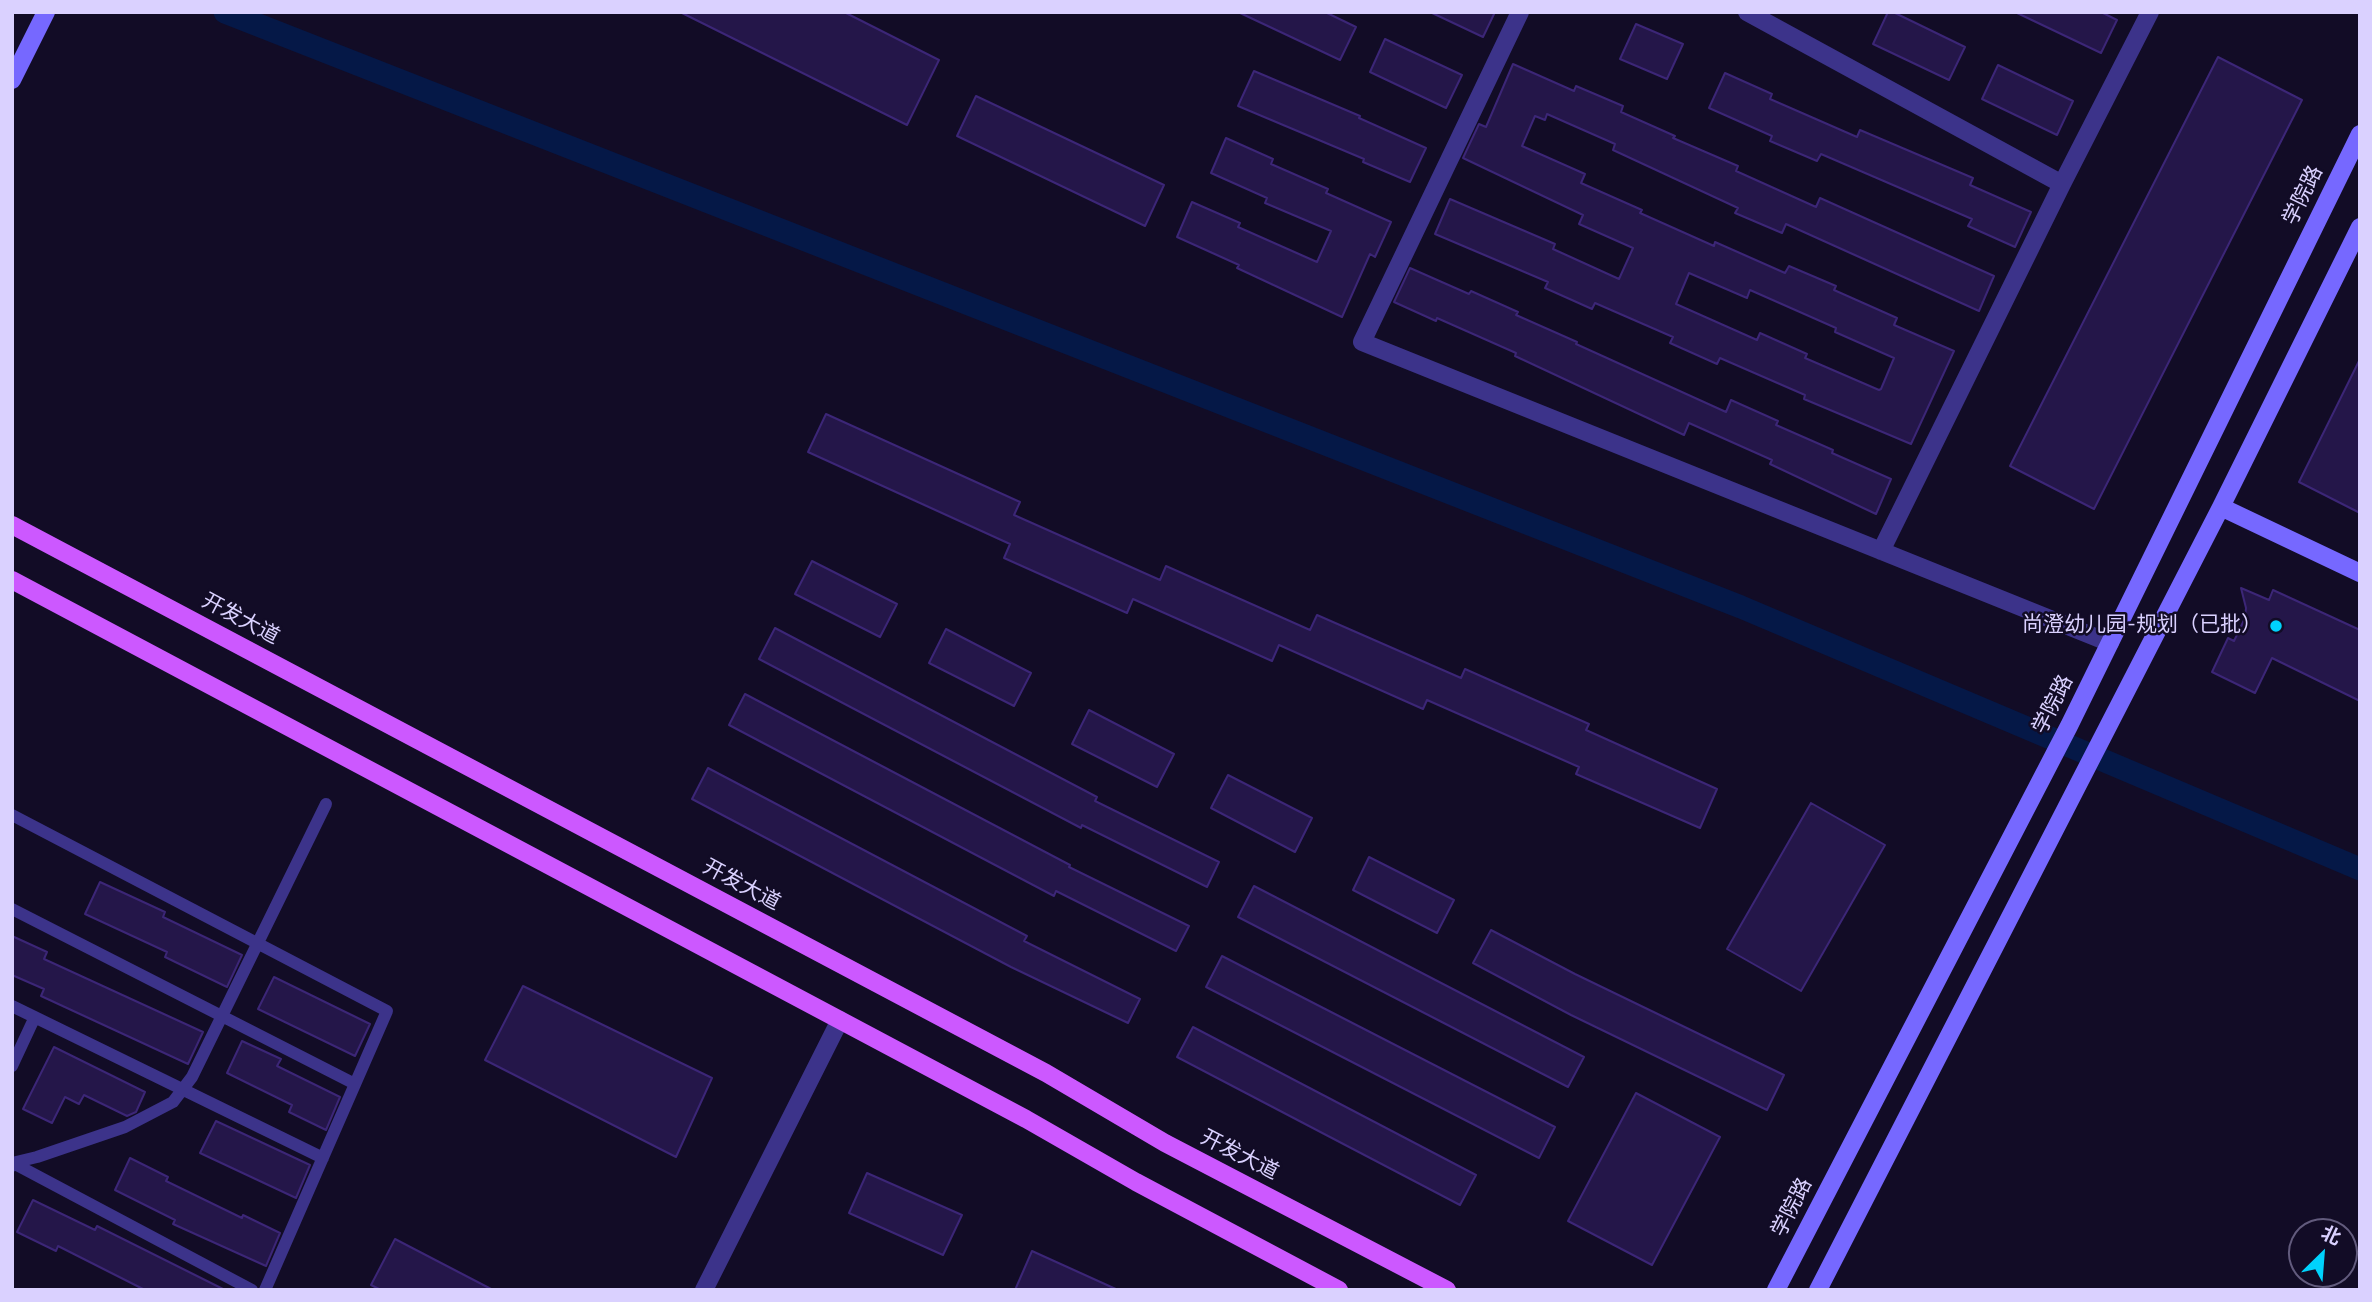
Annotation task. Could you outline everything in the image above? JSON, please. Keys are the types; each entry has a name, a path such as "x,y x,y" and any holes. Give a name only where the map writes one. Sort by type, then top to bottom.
{"main road":[{"path":"12,80 46,12"},
{"name":"学院路","path":"1776,1290 2069,726 2360,134"},
{"path":"1818,1290 2061,821 2360,227"},
{"path":"2221,507 2360,573"},
{"name":"开发大道","path":"12,525 1046,1073 1165,1143 1447,1290"},
{"path":"12,580 1026,1119 1136,1182 1339,1290"}],"street":[{"path":"1520,12 1362,342 2110,643"},
{"path":"1747,12 2062,184"},
{"path":"1881,551 2150,12"},
{"path":"704,1290 840,1020"}],"lane":[{"path":"13,1164 125,1127 173,1102 192,1077 326,804"},
{"path":"12,815 387,1012 265,1290"},
{"path":"12,909 355,1084"},
{"path":"12,1006 323,1158"},
{"path":"12,1066 33,1021"},
{"path":"13,1164 252,1290"}],"building":[{"path":"680,12 844,12 939,60 907,125"},
{"path":"1238,12 1325,12 1356,27 1340,60"},
{"path":"1430,12 1495,12 1483,37"},
{"path":"1888,12 1965,47 1949,80 1873,44"},
{"path":"2015,12 2101,12 2117,20 2101,53"},
{"path":"1636,24 1683,44 1667,79 1620,59"},
{"path":"1385,39 1462,75 1446,108 1370,72"},
{"path":"2218,57 2302,100 2094,509 2010,466"},
{"path":"1513,64 1574,91 1576,86 1623,106 1621,112 1738,166 1736,171 1816,207 1820,198 1994,276 1979,311 1786,224 1782,233 1735,213 1738,208 1613,150 1615,144 1547,114 1545,120 1535,116 1522,146 1585,174 1581,183 1714,246 1715,242 1785,273 1789,266 1836,286 1834,290 1897,318 1894,325 1954,351 1911,444 1804,399 1805,395 1720,358 1717,364 1670,343 1673,337 1595,303 1592,309 1545,288 1548,282 1435,234 1450,199 1555,244 1553,249 1619,279 1633,248 1579,224 1583,215 1463,158 1479,124 1486,127","holes":["1689,273 1747,298 1750,290 1836,328 1835,332 1894,358 1881,389 1805,358 1807,354 1760,333 1757,340 1676,304"]},
{"path":"1998,65 2073,101 2057,135 1982,99"},
{"path":"1254,71 1360,116 1359,118 1426,148 1410,182 1363,162 1364,159 1238,106"},
{"path":"1725,73 1772,94 1770,99 1857,137 1860,130 1973,178 1970,185 2031,212 2015,247 1968,226 1972,219 1821,154 1817,161 1770,141 1772,136 1709,108"},
{"path":"976,96 1164,185 1145,226 957,136"},
{"path":"1226,138 1273,159 1271,164 1328,189 1326,193 1391,222 1375,257 1370,254 1342,317 1177,237 1192,202 1240,223 1238,227 1317,262 1331,231 1265,203 1267,198 1211,173"},
{"path":"1410,268 1518,312 1516,315 1577,342 1576,344 1726,412 1731,400 1778,421 1776,425 1833,450 1832,453 1891,479 1876,514 1770,464 1772,460 1689,423 1684,435 1515,356 1516,353 1394,302"},
{"path":"2360,359 2360,513 2299,482"},
{"path":"826,414 1020,502 1014,515 1160,580 1166,566 1310,630 1317,615 1461,678 1465,669 1589,724 1586,730 1717,789 1700,828 1576,774 1579,767 1427,700 1423,709 1279,645 1272,661 1133,599 1127,613 1004,558 1010,544 808,452"},
{"path":"812,561 897,604 880,637 795,594"},
{"path":"2241,588 2269,600 2273,590 2360,630 2360,701 2272,658 2255,693 2212,672 2228,638 2234,641 2245,618 2246,608"},
{"path":"775,628 1097,797 1095,801 1219,862 1207,887 1082,825 1081,828 759,659"},
{"path":"946,629 1031,673 1014,706 929,663"},
{"path":"745,694 1070,865 1069,867 1189,926 1176,951 1056,891 1054,896 729,725"},
{"path":"1089,710 1174,754 1157,787 1072,744"},
{"path":"708,768 1027,936 1024,941 1140,999 1128,1023 1011,967 692,799"},
{"path":"1228,775 1312,818 1295,852 1211,808"},
{"path":"1811,803 1885,845 1801,991 1727,949"},
{"path":"1369,857 1454,900 1437,933 1353,890"},
{"path":"100,882 165,912 163,917 242,955 227,987 165,957 167,952 85,914"},
{"path":"1254,886 1584,1057 1568,1087 1238,917"},
{"path":"1491,930 1575,974 1784,1075 1767,1110 1571,1015 1473,963"},
{"path":"12,936 47,952 44,959 203,1032 188,1064 41,996 44,989 12,975"},
{"path":"1222,956 1555,1127 1539,1158 1206,987"},
{"path":"274,977 370,1024 355,1056 258,1009"},
{"path":"523,986 712,1078 676,1157 485,1060"},
{"path":"1193,1027 1476,1175 1460,1205 1177,1057"},
{"path":"242,1041 281,1059 277,1066 340,1097 326,1130 289,1112 292,1105 227,1073"},
{"path":"54,1047 145,1092 136,1112 127,1116 84,1095 79,1104 65,1097 52,1123 23,1109"},
{"path":"1636,1093 1720,1137 1652,1265 1568,1221"},
{"path":"216,1121 310,1165 296,1198 200,1153"},
{"path":"130,1158 168,1177 166,1181 242,1218 243,1215 280,1233 266,1266 173,1224 175,1220 115,1190"},
{"path":"867,1173 962,1215 943,1255 849,1213"},
{"path":"33,1200 95,1230 97,1226 225,1290 145,1290 58,1246 56,1251 17,1232"},
{"path":"395,1239 493,1290 381,1290 371,1285"},
{"path":"1032,1251 1118,1290 1015,1290"}],"waterway":[{"path":"225,12 1741,607 2360,869"}],"place":[{"name":"尚澄幼儿园-规划（已批）","path":"2276,626"}]}
